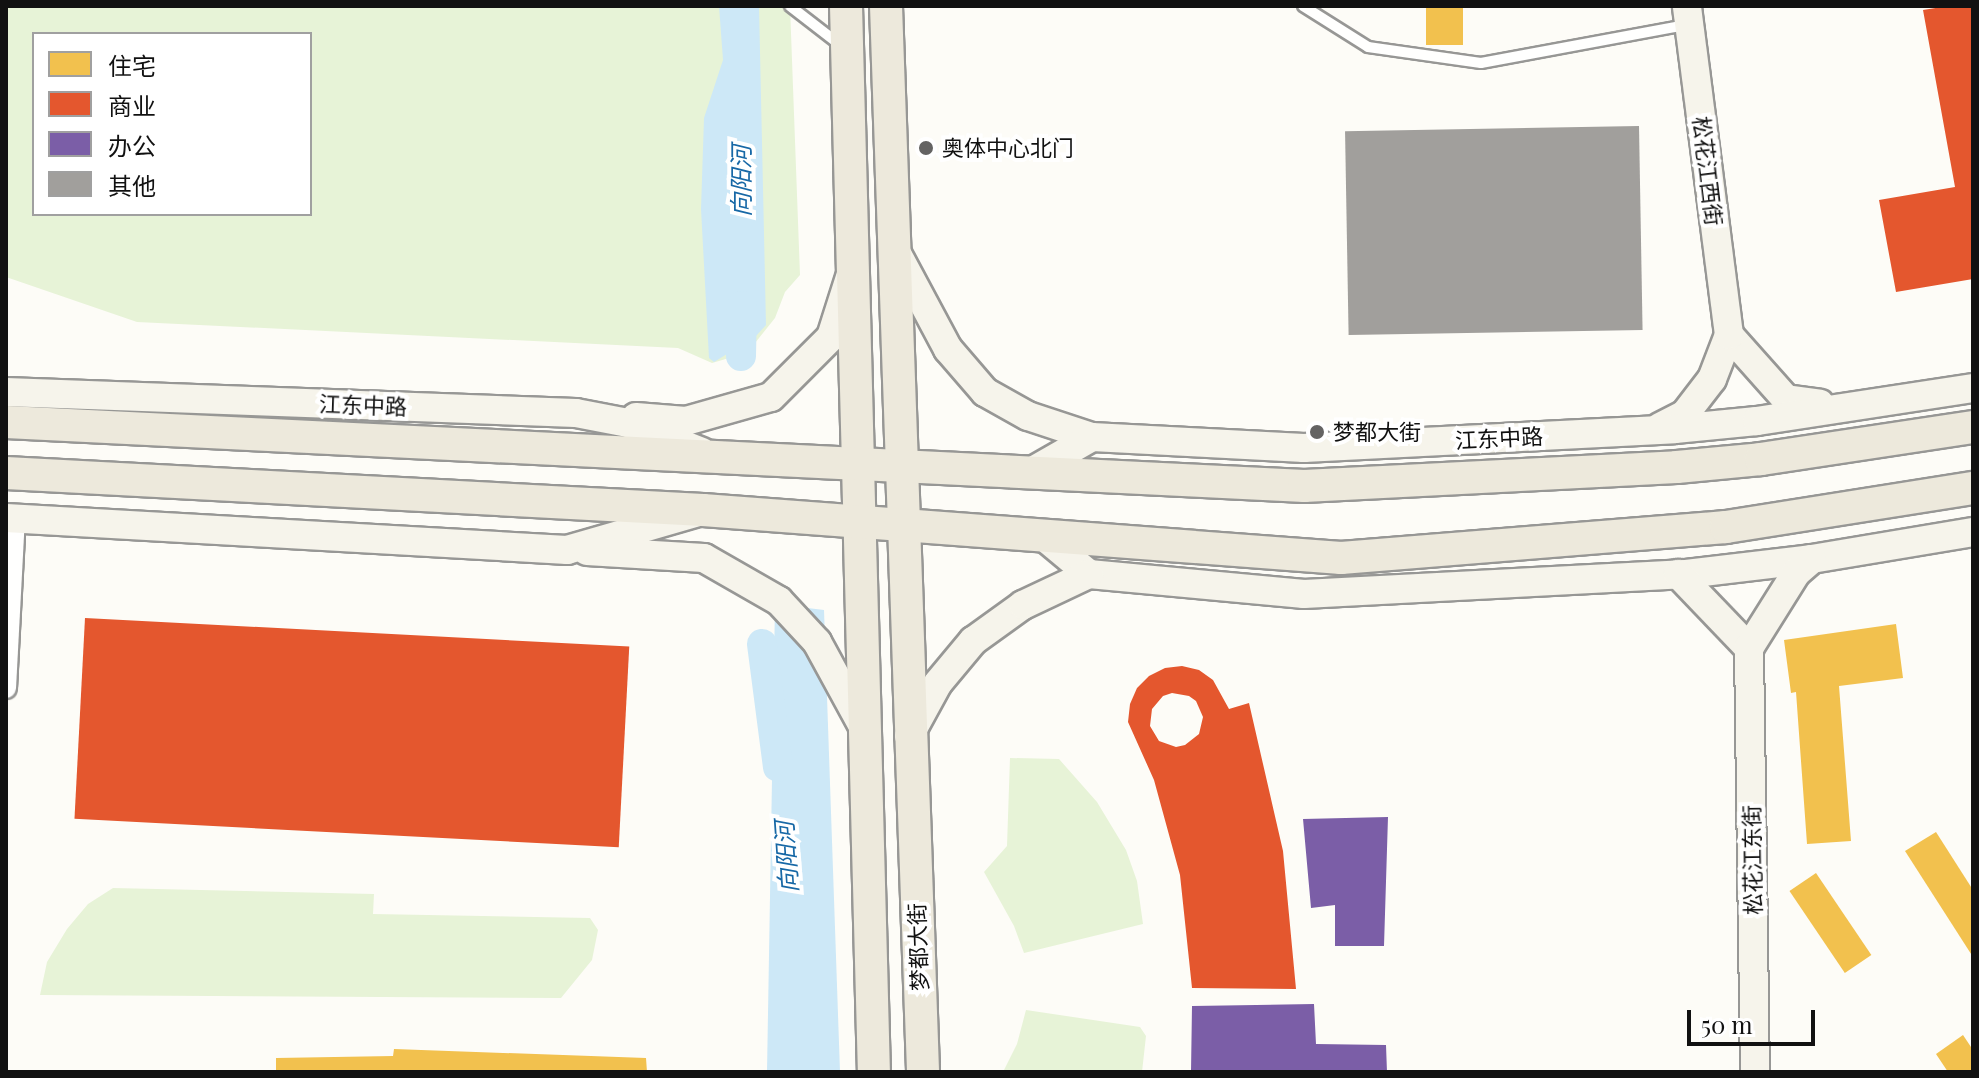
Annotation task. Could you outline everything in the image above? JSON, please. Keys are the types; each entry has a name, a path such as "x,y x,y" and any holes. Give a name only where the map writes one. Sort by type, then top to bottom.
{"main road":[{"path":"846,6 874,1072"},
{"name":"梦都大街","path":"886,6 923,1072"},
{"name":"江东中路","path":"6,422 1304,486 1677,467 1761,459 1973,427"},
{"path":"6,473 703,510 1341,558 1726,527 1973,488"}],"street":[{"name":"松花江西街","path":"1688,15 1729,335"},
{"name":"江东中路","path":"893,246 948,349 985,392 1028,416 1092,437 1304,448 1656,430 1757,421 1973,388"},
{"path":"576,413 686,421 771,397 831,337 853,265"},
{"path":"1656,430 1685,414 1712,379 1729,335 1786,399 1845,408"},
{"name":"江东中路","path":"6,392 576,413 628,423 713,456"},
{"path":"1031,472 1092,437"},
{"path":"567,550 703,510"},
{"path":"6,688 10,518 704,558 779,601 817,642 865,730"},
{"path":"909,736 938,683 973,641 1023,605 1089,574 1304,594 1678,574 1812,559 1973,532"},
{"path":"1042,535 1089,574"},
{"path":"1678,574 1749,648 1796,573 1812,559"},
{"name":"松花江东街","path":"1749,648 1755,1072"}],"lane":[{"path":"790,6 847,50"},
{"path":"1303,6 1368,47 1481,63 1688,15"}],"green space":[{"path":"6,6 790,6 800,275 785,292 775,318 755,343 736,356 712,363 678,348 137,322 6,277"},
{"path":"1010,758 1059,759 1097,802 1126,850 1137,881 1143,924 1024,953 1014,926 984,872 1007,846"},
{"path":"113,888 374,894 373,914 590,918 598,930 592,960 561,998 40,995 47,962 67,929 88,904"},
{"path":"1026,1010 1140,1027 1146,1036 1142,1072 1003,1072 1017,1044"}],"water":[{"path":"719,6 759,6 766,325 756,336 714,362 709,358 701,209 704,118 723,60"},
{"path":"775,604 824,610 840,1072 767,1072"}],"building: 住宅":[{"path":"1426,6 1463,6 1463,45 1426,45"},
{"path":"1896,624 1903,678 1839,686 1851,841 1807,844 1796,692 1791,693 1784,640"},
{"path":"1936,832 1973,890 1973,957 1905,851"},
{"path":"1816,873 1871,955 1845,973 1789,891"},
{"path":"1963,1035 1973,1050 1973,1072 1948,1072 1936,1054"},
{"path":"394,1049 646,1058 647,1072 276,1072 276,1058 393,1056"}],"building: 商业":[{"path":"1973,6 1973,279 1896,292 1879,200 1955,187 1923,10"},
{"path":"85,618 629,647 619,847 74,819"},
{"path":"1182,666 1199,670 1213,680 1229,709 1249,703 1283,851 1296,989 1192,988 1180,875 1154,780 1128,722 1130,704 1137,688 1149,676 1165,668","holes":["1172,693 1189,696 1196,701 1203,717 1199,734 1185,745 1176,747 1159,741 1150,726 1152,709 1163,696"]}],"building: 办公":[{"path":"1388,817 1384,946 1335,946 1335,905 1311,908 1303,819"},
{"path":"1314,1004 1316,1044 1386,1045 1387,1072 1191,1072 1192,1006"}],"building: 其他":[{"path":"1639,126 1643,330 1349,335 1345,131"}],"waterway":[{"name":"向阳河","path":"741,356 742,306"},
{"name":"向阳河","path":"762,644 778,767"}],"place":[{"name":"奥体中心北门","path":"926,148"},
{"name":"梦都大街","path":"1317,432"}]}
